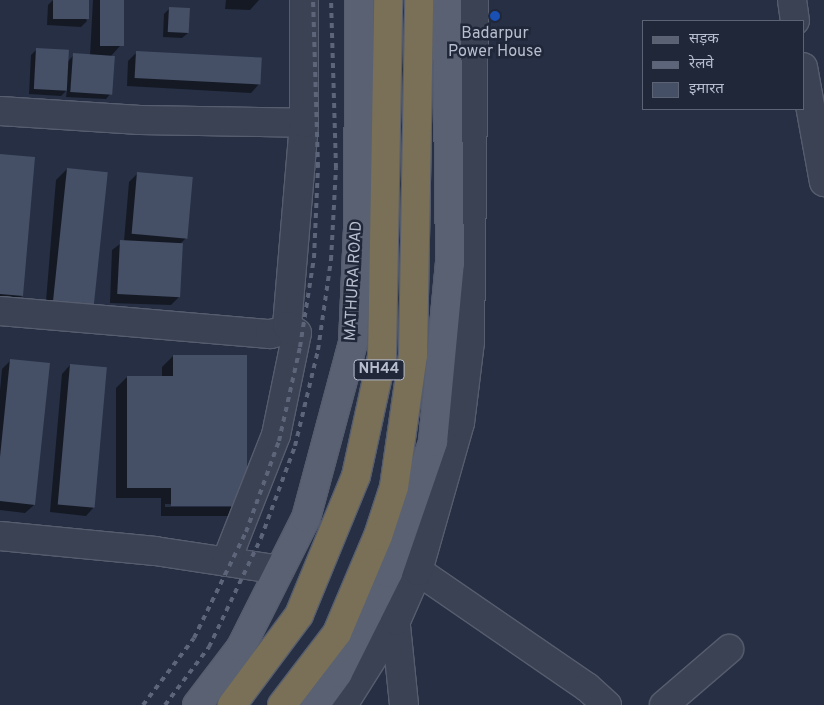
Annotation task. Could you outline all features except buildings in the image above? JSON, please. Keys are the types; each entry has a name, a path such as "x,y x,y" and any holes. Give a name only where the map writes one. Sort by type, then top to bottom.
{"highway":[{"name":"MATHURA ROAD","path":"232,705 299,615 356,476 382,357 388,0"},
{"name":"NH44","path":"282,705 337,633 394,487 413,355 418,0"}],"main road":[{"name":"MATHURA ROAD","path":"197,705 241,647 306,518 353,343 358,227 359,0"},
{"path":"315,705 338,673 388,573 433,442 450,263 447,0"}],"street":[{"path":"0,311 270,334 278,334 287,326 304,122 304,0"},
{"path":"343,705 396,622 418,571 460,423 470,342 474,0"},
{"path":"792,0 795,20"},
{"path":"804,72 824,182"},
{"path":"0,111 140,120 304,122"},
{"path":"226,562 276,435 297,333 287,326"},
{"path":"0,536 155,551 280,570"},
{"path":"418,571 587,687 608,705"},
{"path":"388,573 396,622 404,705"},
{"path":"664,705 729,649"}],"railway":[{"path":"143,705 194,638 246,532 279,441 300,347 314,258 318,167 313,0"},
{"path":"165,705 209,647 261,538 295,446 318,350 331,260 336,168 331,0"}],"place":[{"name":"Badarpur Power House","path":"495,16"}]}
